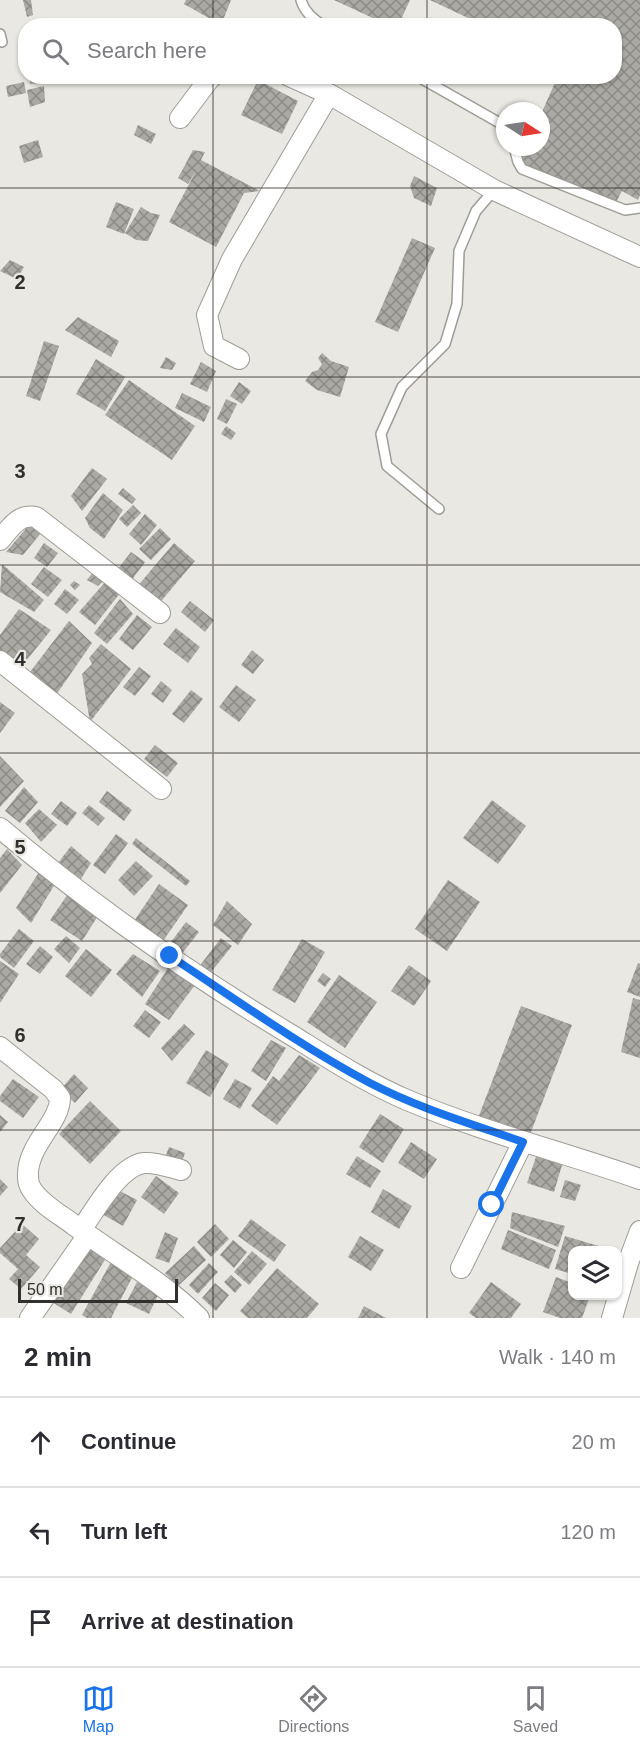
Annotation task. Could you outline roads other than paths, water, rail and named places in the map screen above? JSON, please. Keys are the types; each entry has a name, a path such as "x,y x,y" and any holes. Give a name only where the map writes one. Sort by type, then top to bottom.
{"street":[{"path":"180,118 206,84"},
{"path":"307,84 329,94 494,190 640,257"},
{"path":"239,359 214,346 207,315 232,259 329,94"},
{"path":"0,540 21,517 36,516 160,613"},
{"path":"0,661 161,789"},
{"path":"0,828 35,858 136,933 257,1015 370,1083 408,1101 523,1142 640,1177"},
{"path":"0,1047 53,1089 60,1098 58,1108 34,1150 28,1178 32,1190 44,1203 182,1301 199,1318"},
{"path":"461,1268 523,1142"},
{"path":"30,1318 113,1185 131,1168 143,1163 181,1170"},
{"path":"612,1318 640,1231"}],"lane":[{"path":"301,0 313,18"},
{"path":"431,84 496,121"},
{"path":"516,156 522,169 625,210 640,208"},
{"path":"440,510 387,466 381,434 402,387 446,344 457,304 459,251 476,211 494,190"}]}
